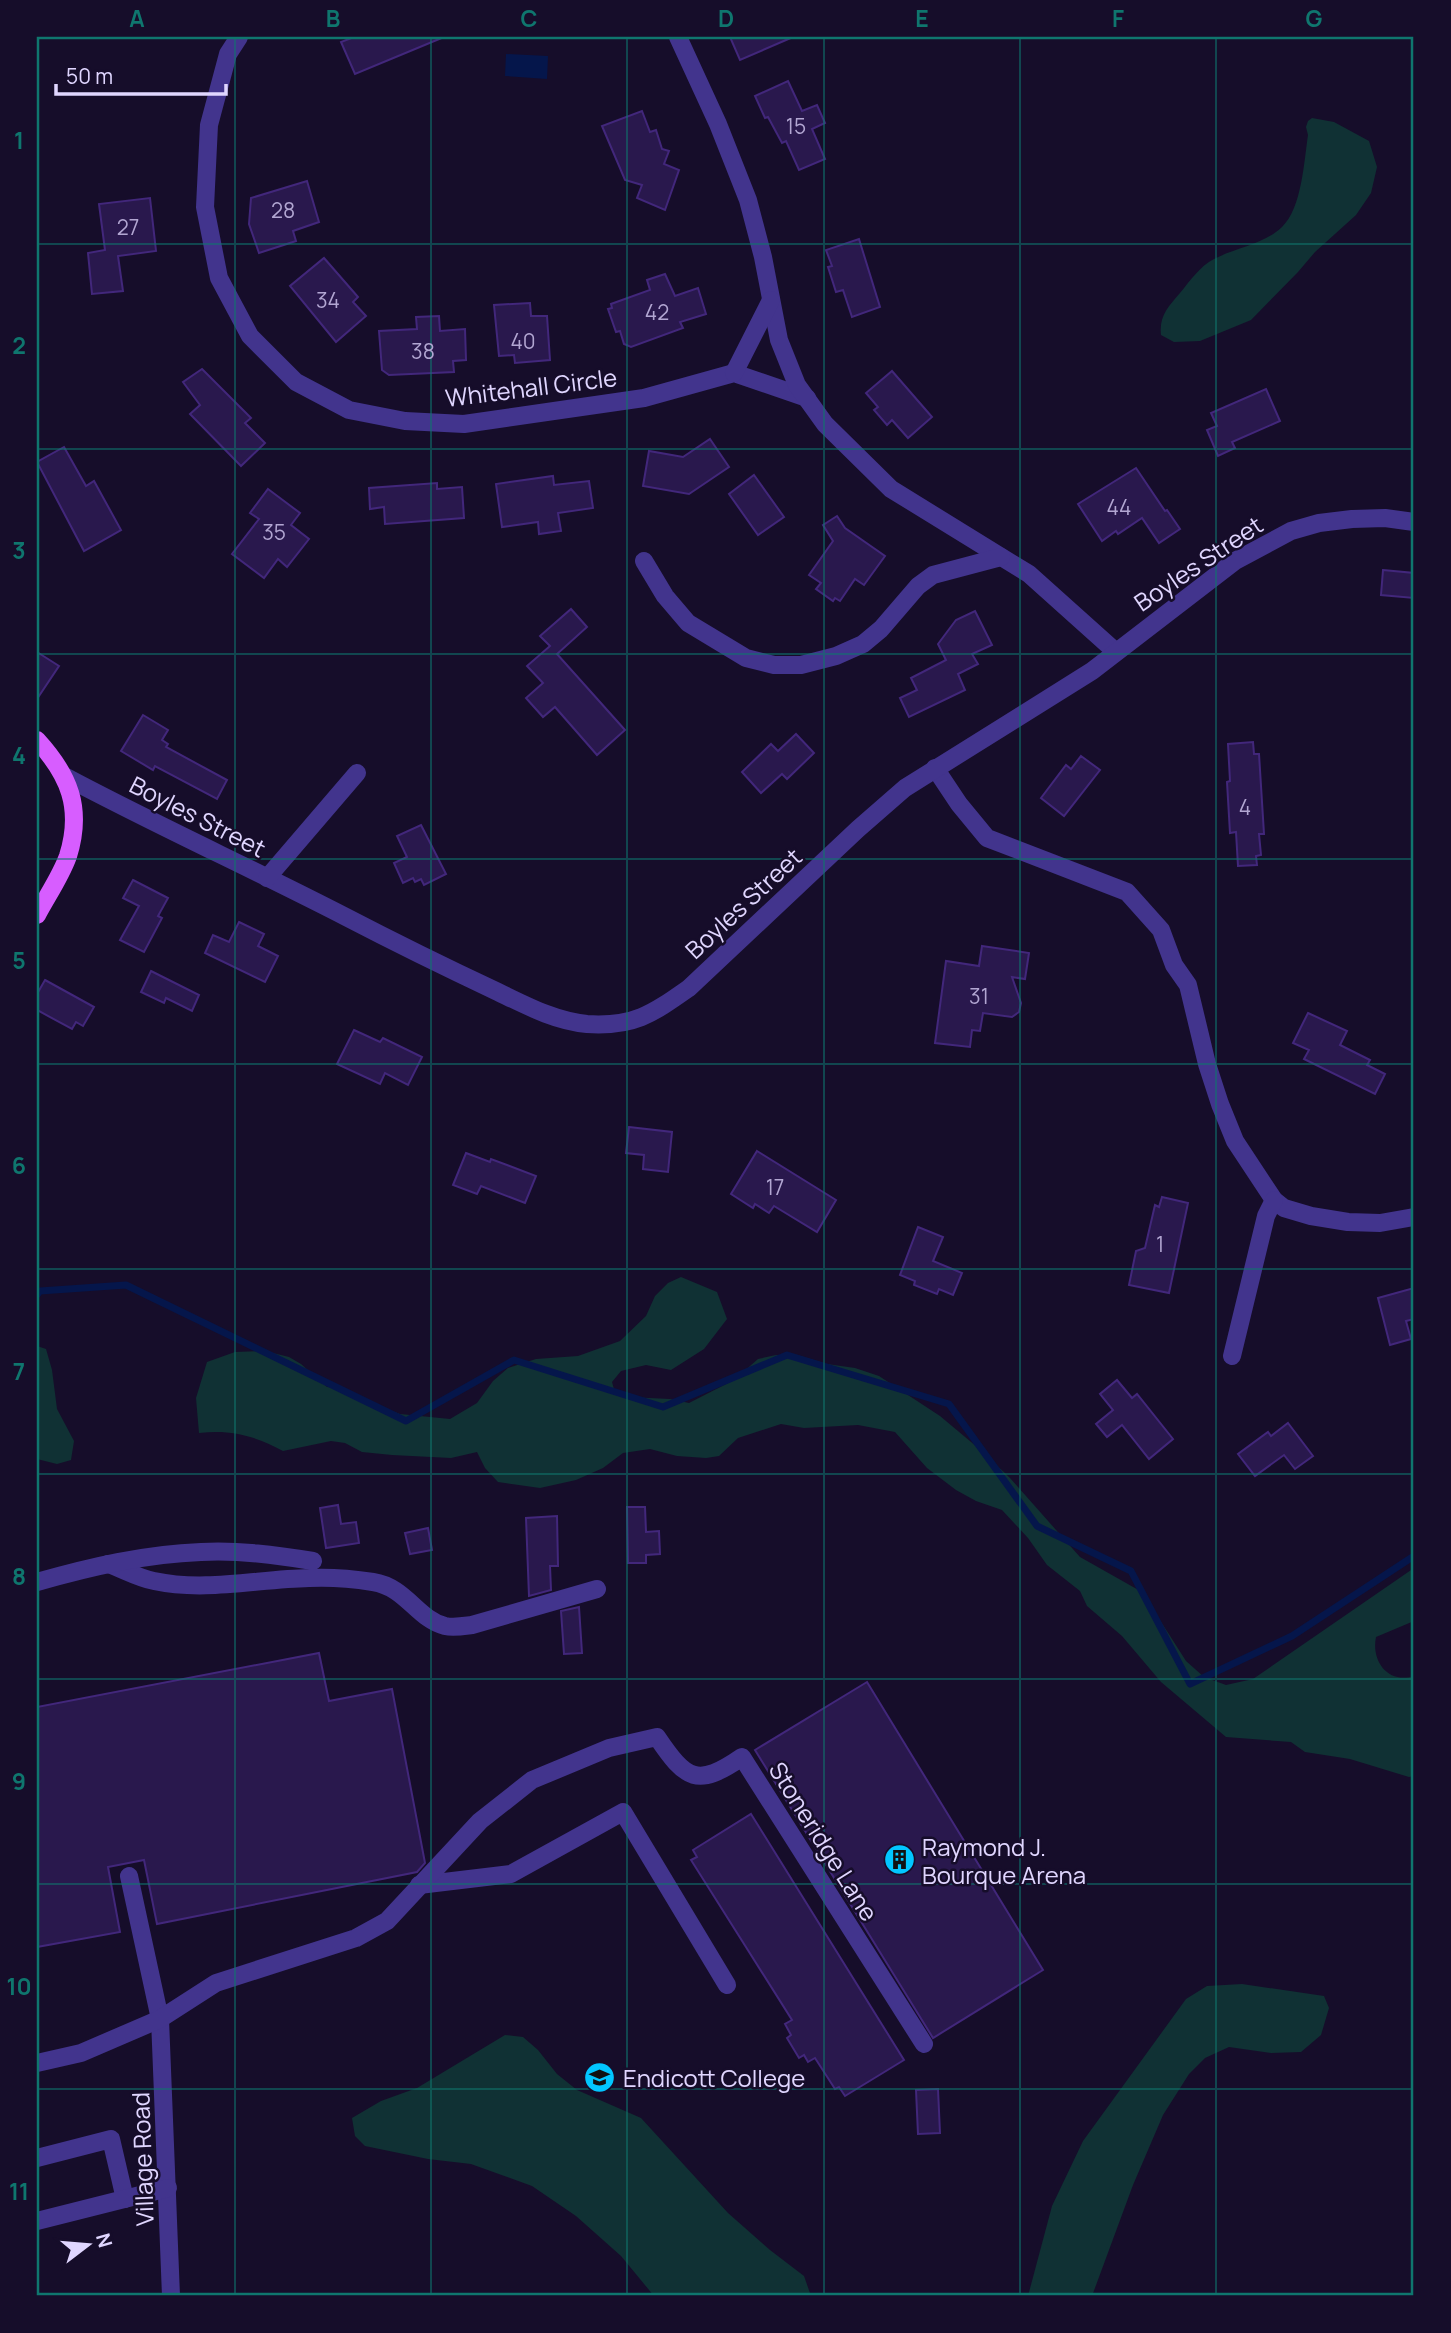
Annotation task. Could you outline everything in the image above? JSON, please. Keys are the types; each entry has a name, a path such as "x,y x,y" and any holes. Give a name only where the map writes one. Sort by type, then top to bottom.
{"main road":[{"path":"37,740 66,777 73,815 73,832 67,859 37,915"}],"street":[{"name":"Whitehall Circle","path":"239,37 228,54 209,125 205,207 219,278 250,336 296,382 349,410 405,421 464,424 644,398 734,373"},
{"path":"678,37 718,124 748,200 763,257 779,340 797,385 825,424 891,489 1029,574 1116,652"},
{"path":"771,300 734,373 807,398"},
{"name":"Boyles Street","path":"66,777 541,1013 586,1023 636,1021 660,1009 689,988 905,788 1069,685 1235,561 1291,531 1319,523 1385,518 1414,522"},
{"path":"644,561 665,596 688,623 746,658 774,665 801,664 863,644 881,629 918,586 933,575 1001,557"},
{"path":"935,768 959,804 987,838 1127,892 1161,930 1174,965 1188,985 1207,1064 1235,1141 1274,1200 1284,1208 1348,1222 1380,1223 1414,1217"},
{"path":"267,878 357,772"},
{"path":"1231,1356 1266,1216 1274,1200"},
{"path":"37,1582 108,1564 200,1552 271,1554 313,1561"},
{"path":"108,1564 152,1580 180,1585 258,1583 310,1577 374,1582 396,1588 431,1619 445,1626 457,1627 597,1589"},
{"name":"Stoneridge Lane","path":"37,2063 81,2053 160,2020 216,1983 356,1938 387,1921 480,1821 532,1780 609,1748 657,1737 672,1760 690,1775 707,1777 742,1757 923,2044"},
{"path":"419,1885 511,1874 622,1812 727,1985"},
{"name":"Village Road","path":"130,1876 160,2020 171,2296"},
{"path":"37,2158 111,2139 125,2199"},
{"path":"37,2221 168,2188"}],"green space":[{"path":"1312,118 1334,122 1369,141 1377,167 1371,193 1356,215 1315,252 1251,320 1200,341 1174,342 1161,335 1161,322 1165,312 1204,266 1222,255 1267,238 1289,219 1301,184 1308,135 1306,127"},
{"path":"681,1277 717,1292 727,1319 704,1349 671,1370 646,1365 621,1371 612,1382 615,1393 628,1397 670,1399 689,1403 734,1380 758,1359 776,1355 797,1355 879,1376 940,1416 983,1452 1010,1478 1080,1557 1142,1592 1186,1661 1204,1677 1226,1685 1253,1679 1414,1568 1414,1621 1376,1637 1375,1646 1379,1662 1389,1674 1405,1678 1414,1676 1414,1776 1409,1777 1350,1759 1305,1752 1291,1742 1226,1737 1161,1682 1122,1636 1087,1606 1080,1591 1047,1565 1028,1538 1002,1510 976,1501 956,1490 927,1468 895,1432 858,1425 804,1428 781,1424 738,1438 719,1456 677,1456 650,1449 623,1453 603,1468 576,1480 540,1488 498,1482 485,1468 477,1452 451,1458 392,1455 362,1452 345,1443 331,1441 283,1451 243,1435 199,1433 196,1398 207,1362 235,1352 265,1351 289,1357 327,1387 345,1388 360,1399 400,1414 450,1419 477,1403 493,1381 508,1368 536,1359 578,1356 620,1341 646,1316 655,1296 668,1283"},
{"path":"37,1346 46,1349 52,1370 57,1409 74,1441 71,1460 57,1464 37,1459"},
{"path":"1242,1984 1324,1996 1329,2008 1321,2035 1301,2052 1271,2053 1229,2047 1205,2058 1189,2074 1163,2115 1133,2185 1092,2296 1028,2296 1052,2206 1083,2141 1186,1999 1207,1986"},
{"path":"505,2035 523,2037 538,2050 557,2074 577,2090 641,2118 728,2213 804,2276 811,2296 654,2296 621,2256 576,2216 532,2186 471,2164 428,2159 365,2146 355,2136 352,2118 381,2101 417,2088"}],"shaded area":[{"path":"506,54 548,56 547,79 505,76"}],"building":[{"path":"354,37 444,37 355,74 341,42"},
{"path":"730,37 793,37 740,60"},
{"path":"788,81 802,111 817,105 825,123 812,129 825,159 799,170 786,141 782,143 768,117 765,118 755,96"},
{"path":"642,111 650,132 656,130 662,149 669,151 664,164 679,170 665,210 637,198 642,185 625,180 602,126"},
{"path":"307,181 319,222 293,231 296,241 259,253 249,224 251,198"},
{"path":"150,198 156,251 118,256 123,291 92,294 88,253 105,250 99,204"},
{"path":"859,239 880,307 852,317 843,290 836,292 828,267 832,266 826,250"},
{"path":"324,258 358,297 353,302 366,316 336,342 290,286"},
{"path":"665,274 675,296 698,288 706,314 680,322 683,328 631,347 624,344 620,331 616,332 608,309 612,308 611,304 650,290 647,280"},
{"path":"530,303 531,316 547,316 550,360 515,363 514,355 499,356 494,305"},
{"path":"439,316 440,331 465,329 466,360 453,361 454,372 389,375 382,370 379,331 417,329 416,317"},
{"path":"202,369 251,418 245,423 265,443 241,466 190,414 200,405 183,382"},
{"path":"892,371 932,417 908,438 892,420 887,425 874,410 878,407 866,393"},
{"path":"1266,389 1280,421 1232,442 1235,448 1218,456 1207,430 1217,426 1211,413"},
{"path":"710,439 729,467 689,494 643,486 649,451 683,457"},
{"path":"64,447 86,486 94,481 121,530 84,551 37,462"},
{"path":"1136,468 1180,529 1159,543 1142,518 1102,541 1078,504"},
{"path":"754,475 784,517 758,535 729,494"},
{"path":"553,476 554,485 589,481 593,508 558,513 561,531 539,534 538,522 502,527 496,484"},
{"path":"437,483 437,489 462,487 464,518 385,524 384,507 370,509 369,488"},
{"path":"268,489 300,513 291,525 309,539 287,567 278,559 264,578 232,554 259,519 250,513"},
{"path":"837,516 845,528 885,556 864,585 855,579 840,601 835,598 833,601 816,589 821,583 809,575 833,541 823,525"},
{"path":"1383,570 1414,573 1414,598 1381,595"},
{"path":"571,609 587,627 557,654 625,730 597,755 555,707 543,717 526,698 543,683 527,666 550,646 540,636"},
{"path":"975,611 992,645 972,654 978,664 958,674 965,690 909,717 900,698 917,690 911,678 946,660 938,644 956,620"},
{"path":"37,652 59,666 37,699"},
{"path":"143,715 168,730 162,740 168,744 166,747 227,780 217,799 155,766 153,770 121,751"},
{"path":"796,734 814,753 787,779 782,774 761,793 742,772 771,744 778,751"},
{"path":"1253,742 1254,754 1259,754 1264,834 1259,834 1261,855 1256,856 1257,865 1238,866 1236,832 1230,833 1228,744"},
{"path":"1081,756 1100,770 1064,816 1041,798 1066,765 1071,769"},
{"path":"421,825 446,874 424,885 421,879 415,882 413,878 403,883 394,863 407,857 397,836"},
{"path":"133,880 168,898 158,916 162,918 144,952 120,940 139,906 123,898"},
{"path":"239,922 264,934 258,946 278,956 265,982 205,953 213,935 229,942"},
{"path":"982,946 1029,953 1025,979 1012,977 1021,1003 1019,1012 1012,1017 983,1013 980,1031 972,1030 970,1047 935,1043 946,961 979,966"},
{"path":"151,971 199,995 192,1011 166,998 164,1003 141,992"},
{"path":"45,980 94,1007 83,1026 76,1022 72,1029 37,1010 37,994"},
{"path":"1308,1013 1347,1031 1340,1045 1370,1060 1367,1065 1385,1074 1375,1094 1304,1059 1309,1050 1293,1043"},
{"path":"354,1030 380,1042 383,1038 422,1057 408,1085 385,1073 380,1084 337,1064"},
{"path":"629,1127 672,1132 668,1172 643,1169 644,1155 626,1153"},
{"path":"757,1151 836,1200 817,1232 774,1206 769,1213 755,1204 753,1208 731,1194"},
{"path":"466,1153 490,1162 491,1159 536,1176 525,1203 481,1186 477,1194 453,1185"},
{"path":"1162,1197 1188,1203 1169,1293 1129,1285 1136,1251 1145,1248 1155,1205 1159,1207"},
{"path":"918,1227 943,1237 933,1261 962,1273 953,1295 939,1289 937,1294 914,1285 915,1281 900,1275"},
{"path":"1414,1288 1414,1319 1406,1321 1411,1339 1390,1345 1378,1298"},
{"path":"1117,1380 1132,1398 1137,1394 1173,1439 1149,1459 1122,1425 1107,1437 1096,1424 1113,1410 1100,1394"},
{"path":"1288,1423 1313,1456 1295,1469 1284,1455 1255,1476 1238,1454 1268,1432 1271,1436"},
{"path":"338,1505 341,1524 356,1522 359,1543 326,1548 320,1508"},
{"path":"627,1507 645,1507 646,1532 659,1531 660,1554 646,1555 646,1563 628,1563"},
{"path":"557,1516 558,1566 550,1566 551,1590 529,1596 526,1518"},
{"path":"428,1528 432,1550 410,1554 405,1533"},
{"path":"579,1607 582,1653 564,1654 561,1611"},
{"path":"319,1653 329,1701 392,1689 425,1863 417,1872 157,1924 144,1860 108,1867 120,1932 37,1947 37,1707"},
{"name":"Raymond J. Bourque Arena","path":"867,1682 1043,1970 933,2038 755,1750"},
{"path":"751,1814 904,2060 845,2096 839,2087 835,2089 815,2058 808,2062 804,2055 799,2058 787,2038 791,2035 785,2024 792,2020 691,1860 697,1857 693,1850"},
{"path":"938,2089 940,2133 918,2134 916,2090"}],"waterway":[{"path":"37,1295 40,1291 126,1285 406,1421 514,1360 663,1407 787,1355 949,1404 1037,1526 1131,1571 1190,1684 1292,1636 1414,1556"}],"place":[{"name":"Raymond J. Bourque Arena","path":"899,1860"},
{"name":"Endicott College","path":"600,2077"}]}
